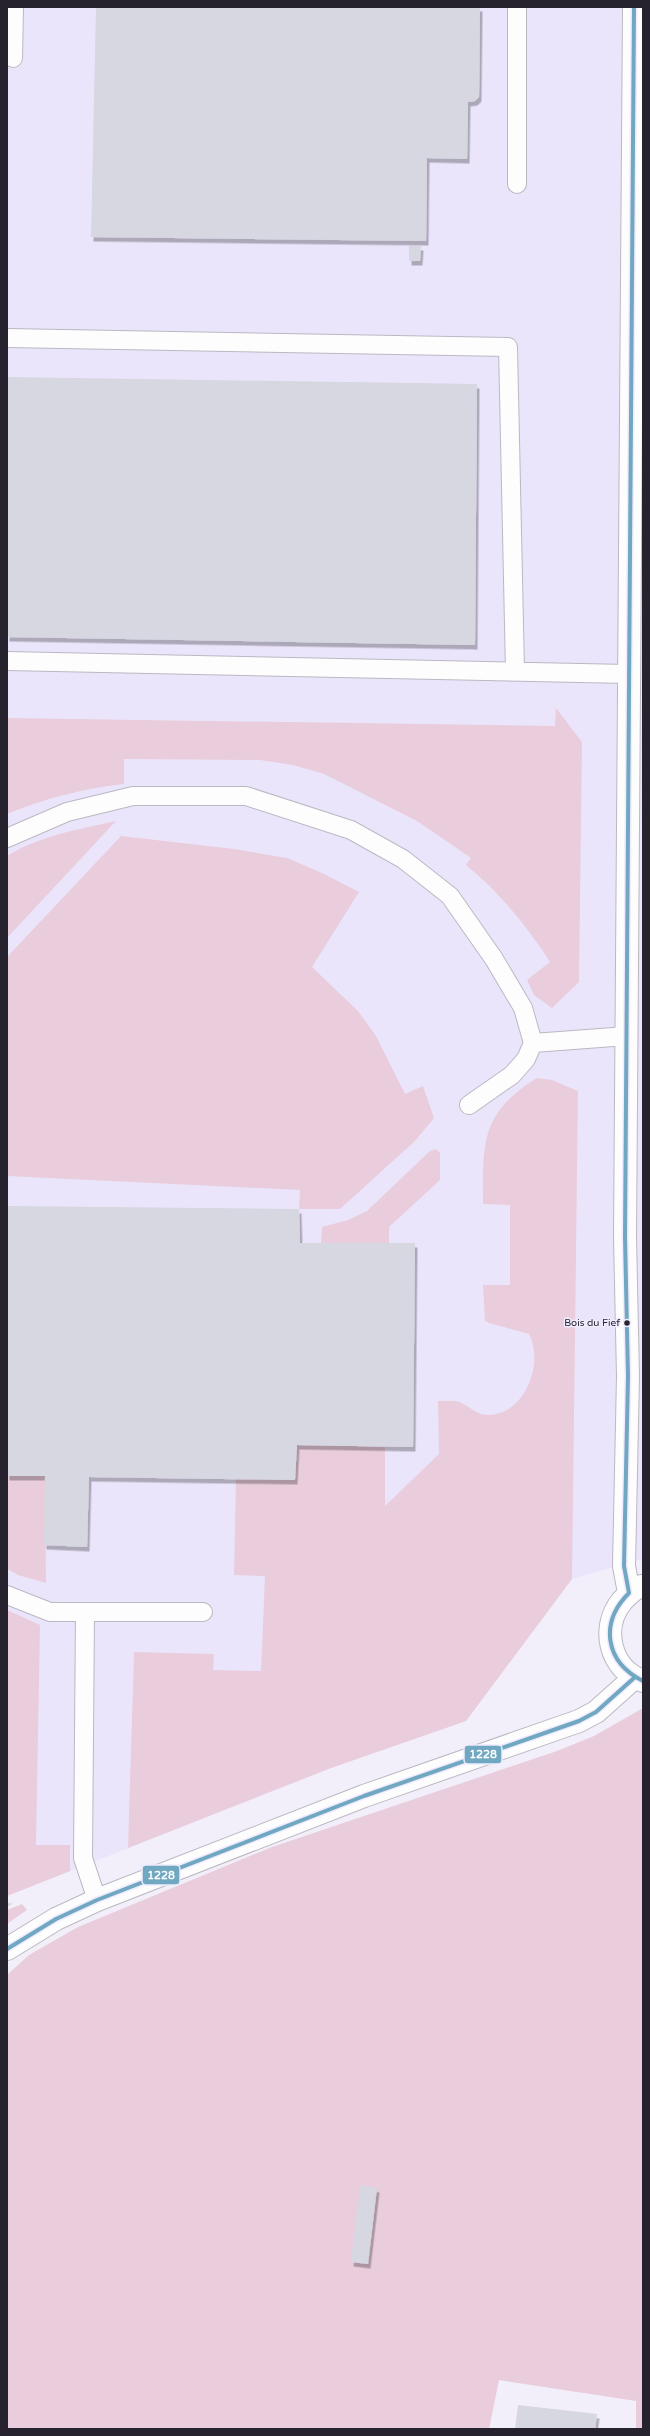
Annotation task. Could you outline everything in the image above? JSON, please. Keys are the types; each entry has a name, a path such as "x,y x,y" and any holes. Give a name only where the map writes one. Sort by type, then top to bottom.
{"street":[{"path":"7,1949 56,1919 97,1900 364,1796 579,1721 596,1712 639,1679 615,1657 610,1640 610,1628 615,1610 636,1589 624,1566 628,1376 625,1237 634,7"}],"lane":[{"path":"13,58 14,7"},
{"path":"517,7 517,184"},
{"path":"7,338 508,347 515,671"},
{"path":"7,661 628,674"},
{"path":"7,838 68,812 133,796 246,796 351,830 403,859 450,896 494,959 523,1008 532,1043 526,1060 512,1075 469,1105"},
{"path":"532,1043 627,1036"},
{"path":"7,1595 50,1612 203,1612"},
{"path":"85,1612 83,1858 97,1900"}],"path":[{"path":"7,1905 13,1903"}],"shaded area":[{"path":"7,7 643,7 643,1559 572,1579 466,1721 331,1768 7,1896"},
{"path":"556,708 582,742 579,982 552,1008 534,995 527,980 550,962 532,935 512,910 466,865 471,858 417,821 324,774 293,765 260,760 124,759 124,784 64,795 36,803 7,814 7,718 555,726"},
{"path":"116,821 7,938 7,856 32,843 46,838"},
{"path":"121,836 234,849 287,858 322,873 359,892 312,967 358,1011 376,1036 405,1094 423,1086 434,1118 415,1141 340,1209 299,1209 300,1190 7,1176 7,957"},
{"path":"537,1078 552,1080 578,1091 572,1579 466,1721 331,1768 128,1848 134,1652 214,1654 213,1670 261,1671 265,1576 234,1575 236,1479 295,1480 297,1445 385,1447 385,1506 439,1454 438,1401 457,1401 480,1414 490,1415 503,1412 513,1405 522,1396 529,1384 533,1371 534,1358 533,1345 529,1334 485,1321 483,1285 510,1285 510,1205 483,1204 483,1164 489,1131 495,1117 518,1091"},
{"path":"436,1149 440,1153 440,1180 389,1227 389,1243 321,1243 322,1227 348,1220 367,1211 430,1151"},
{"path":"7,1476 45,1476 46,1583 18,1575 7,1569"},
{"path":"7,1610 40,1625 36,1845 70,1845 70,1871 7,1896"},
{"path":"643,1708 643,2429 636,2429 636,2401 499,2380 489,2429 7,2429 7,1975 29,1955 78,1927 272,1847 557,1751 594,1736"},
{"path":"22,1904 27,1910 7,1924 7,1910"}],"building":[{"path":"96,7 480,7 479,97 475,101 468,102 467,159 427,158 426,241 91,237"},
{"path":"409,246 421,246 420,261 409,261"},
{"path":"7,377 477,384 475,645 7,637"},
{"path":"7,1206 299,1209 300,1243 415,1243 413,1447 297,1445 295,1480 89,1477 87,1547 44,1545 45,1476 7,1476"},
{"path":"360,2185 377,2188 368,2264 351,2262"},
{"path":"518,2405 597,2414 595,2429 515,2429"}],"transit line":[{"name":"1228","path":"634,7 625,1237 628,1376 624,1566 629,1593 619,1605 613,1617 610,1629 610,1641 614,1653 621,1663 630,1673 643,1681"},
{"name":"1228","path":"7,1949 56,1919 97,1900 364,1796 579,1721 596,1712 634,1678"}],"place":[{"name":"Bois du Fief","path":"627,1323"}]}
